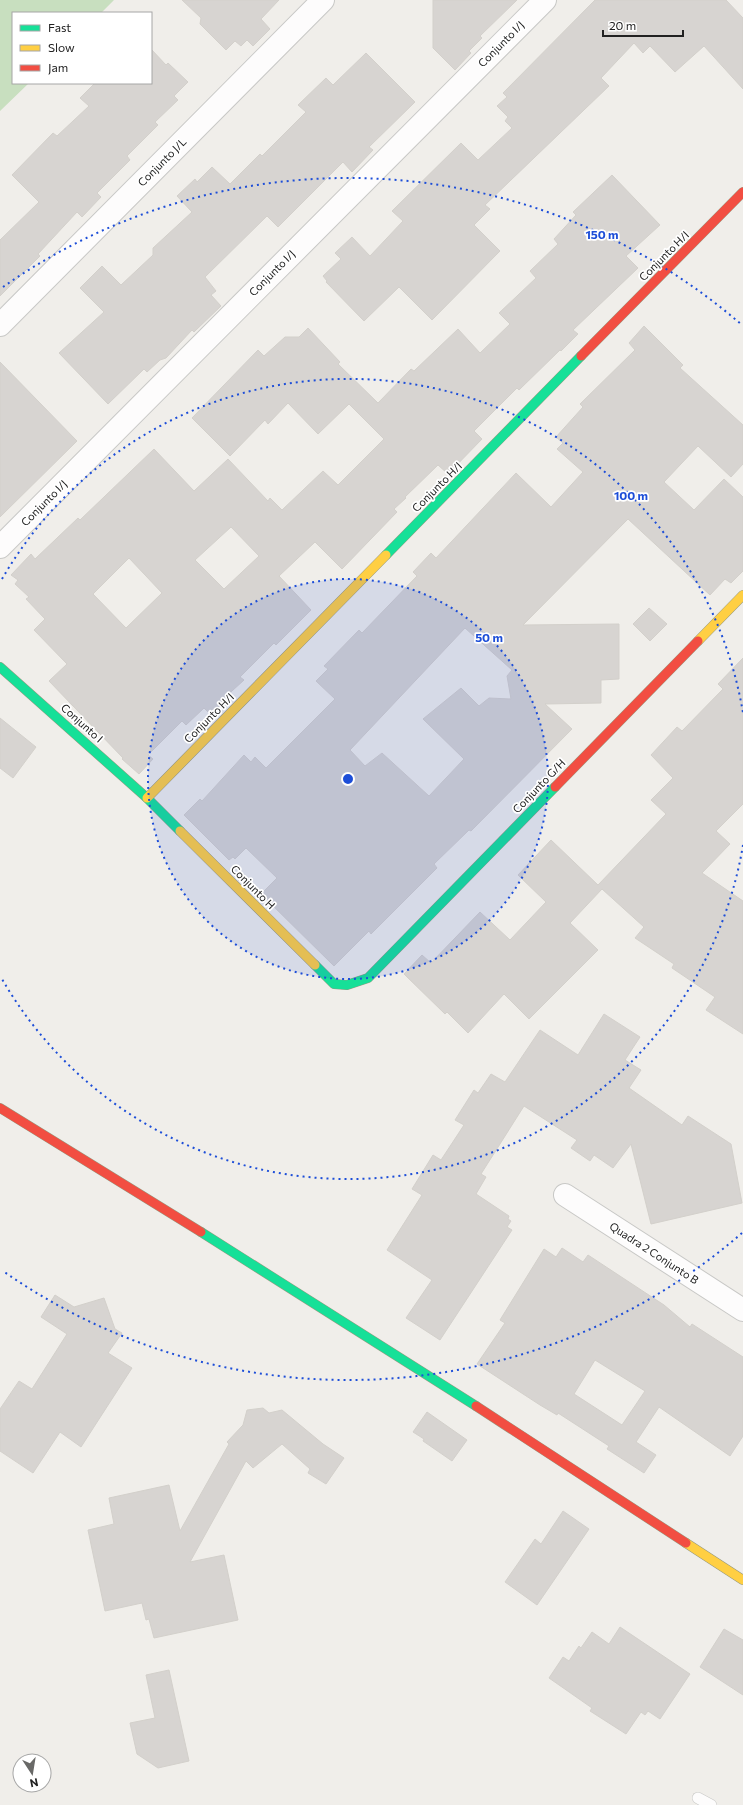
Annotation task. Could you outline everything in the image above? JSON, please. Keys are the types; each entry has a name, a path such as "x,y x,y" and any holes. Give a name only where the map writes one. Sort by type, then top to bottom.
{"street":[{"name":"Conjunto J/L","path":"0,325 324,0"},
{"name":"Conjunto I/J","path":"0,547 545,0"},
{"name":"Conjunto H/I","path":"147,798 743,192"},
{"name":"Conjunto G/H","path":"347,985 368,978 743,595"},
{"name":"Conjunto I","path":"0,667 147,798"},
{"name":"Conjunto H","path":"147,798 334,984 347,985"},
{"path":"0,1108 139,1192 370,1338 743,1580"},
{"name":"Quadra 2 Conjunto B","path":"565,1195 743,1310"}],"lane":[{"path":"698,1798 711,1805"}],"green space":[{"path":"0,0 114,0 102,12 12,12 12,84 28,84 0,111"}],"building":[{"path":"182,0 279,0 261,19 270,29 253,46 247,40 241,46 235,41 226,50 200,24 201,18"},
{"path":"433,0 517,0 480,36 482,38 469,51 471,53 455,70 433,48"},
{"path":"595,0 726,0 743,18 743,89 704,46 675,72 650,46 643,53 634,43 601,78 609,86 485,205 490,209 474,225 500,251 432,320 399,287 364,321 326,282 327,281 323,276 341,259 335,253 352,237 370,256 403,221 392,211 461,143 478,160 512,128 505,121 508,117 497,106 507,97 503,93"},
{"path":"152,50 166,65 168,63 188,82 174,96 178,100 155,122 158,125 127,156 130,160 97,193 101,197 82,217 77,212 38,254 40,256 0,296 0,240 39,202 12,175 53,133 57,136 89,106 80,98 94,84 152,84"},
{"path":"366,53 415,102 369,147 373,150 352,172 343,162 278,227 267,216 205,277 216,291 211,295 221,306 194,332 192,330 166,358 160,360 147,372 144,369 108,404 59,353 104,312 80,288 102,266 121,285 153,255 153,248 192,212 177,196 195,179 197,182 212,167 230,184 260,154 262,156 306,112 298,105 326,78 333,85"},
{"path":"612,175 660,225 626,256 638,268 573,330 578,334 561,351 560,350 519,390 517,388 474,431 482,439 448,474 438,465 405,497 406,498 394,509 397,512 342,569 315,542 279,576 311,610 276,645 274,643 240,677 244,680 221,701 222,704 211,715 204,708 186,725 182,721 148,755 153,759 139,774 122,759 123,758 49,681 67,664 34,630 45,619 26,599 29,597 15,584 18,580 11,575 31,554 35,559 78,518 80,520 154,449 194,491 228,459 268,501 270,498 282,510 323,471 338,485 384,439 349,404 318,434 288,403 268,424 265,420 230,456 192,418 258,350 264,356 285,337 299,337 308,328 340,362 338,364 378,403 411,369 414,371 458,329 480,353 510,324 499,313 536,278 530,271 558,244 554,239 576,215 573,212","holes":["231,527 259,556 224,589 195,560","129,558 162,593 126,628 93,594"]},
{"path":"644,326 683,365 680,368 743,425 743,464 731,477 698,446 664,482 694,510 724,479 743,497 743,571 731,583 725,579 710,595 628,519 523,625 619,624 619,679 601,680 601,703 545,704 572,729 471,831 469,830 434,864 437,868 371,934 369,931 334,966 261,894 277,878 246,848 235,859 233,857 229,860 184,815 200,799 202,801 244,755 251,762 255,757 266,768 335,699 316,681 328,669 324,666 359,630 362,633 417,576 413,572 431,553 436,558 516,473 551,507 583,472 557,449 563,443 556,437 583,407 580,404 635,350 629,343","holes":["465,628 512,670 507,676 511,699 489,698 479,706 461,688 423,719 464,759 429,796 382,753 365,766 350,750"]},
{"path":"0,362 77,441 0,517"},
{"path":"649,608 667,624 650,641 633,624"},
{"path":"743,658 743,804 716,831 730,844 702,873 743,901 743,1034 706,1010 715,997 672,968 674,964 635,938 644,927 602,889 570,923 598,950 529,1019 504,994 468,1033 447,1012 445,1014 404,974 422,955 431,963 480,912 510,940 546,902 518,875 551,840 598,885 666,814 651,800 673,778 651,755 677,727 682,731 723,689 718,684"},
{"path":"0,718 36,747 13,778 0,768"},
{"path":"604,1014 640,1037 625,1060 641,1070 629,1088 682,1125 688,1116 731,1144 742,1203 651,1224 631,1144 613,1168 594,1155 590,1161 571,1148 577,1140 524,1106 481,1174 486,1177 476,1194 509,1216 508,1219 511,1221 507,1227 512,1230 440,1340 406,1318 432,1280 387,1250 422,1195 412,1189 433,1155 441,1160 464,1125 455,1120 474,1090 478,1093 491,1074 505,1082 540,1030 578,1055"},
{"path":"562,1248 583,1262 588,1255 664,1305 690,1327 692,1324 743,1357 743,1436 730,1456 659,1407 636,1442 656,1455 644,1473 607,1449 609,1446 558,1413 557,1415 540,1405 477,1364 505,1323 500,1320 544,1249 556,1257","holes":["595,1360 645,1391 622,1425 574,1394"]},
{"path":"55,1295 74,1307 104,1298 115,1329 122,1333 108,1353 132,1368 81,1447 60,1432 33,1473 0,1451 0,1409 19,1381 32,1389 67,1334 41,1317"},
{"path":"263,1408 269,1413 282,1410 323,1444 344,1458 326,1484 308,1473 310,1469 282,1444 253,1468 246,1461 190,1562 224,1555 238,1620 154,1638 149,1619 146,1620 142,1603 105,1611 88,1530 114,1524 109,1498 169,1485 180,1531 229,1444 227,1442 243,1425 247,1410"},
{"path":"427,1412 467,1440 452,1461 423,1441 424,1439 413,1432"},
{"path":"563,1511 589,1529 537,1605 505,1582 535,1539 541,1544"},
{"path":"620,1627 690,1674 660,1719 648,1711 645,1715 641,1712 626,1734 590,1711 592,1708 549,1678 563,1657 569,1661 579,1646 581,1648 592,1632 609,1644"},
{"path":"724,1629 743,1640 743,1695 700,1667"},
{"path":"169,1670 189,1761 158,1768 137,1754 130,1723 155,1718 146,1675"}],"traffic: fast":[{"path":"386,555 581,356"},
{"path":"0,667 147,798 180,831"},
{"path":"315,965 334,984 347,985 368,978 555,787"},
{"path":"201,1232 476,1406"}],"traffic: slow":[{"path":"147,798 386,555"},
{"path":"698,641 743,595"},
{"path":"180,831 315,965"},
{"path":"686,1543 743,1580"}],"traffic: jam":[{"path":"581,356 743,192"},
{"path":"555,787 698,641"},
{"path":"0,1108 201,1232"},
{"path":"476,1406 686,1543"}]}
